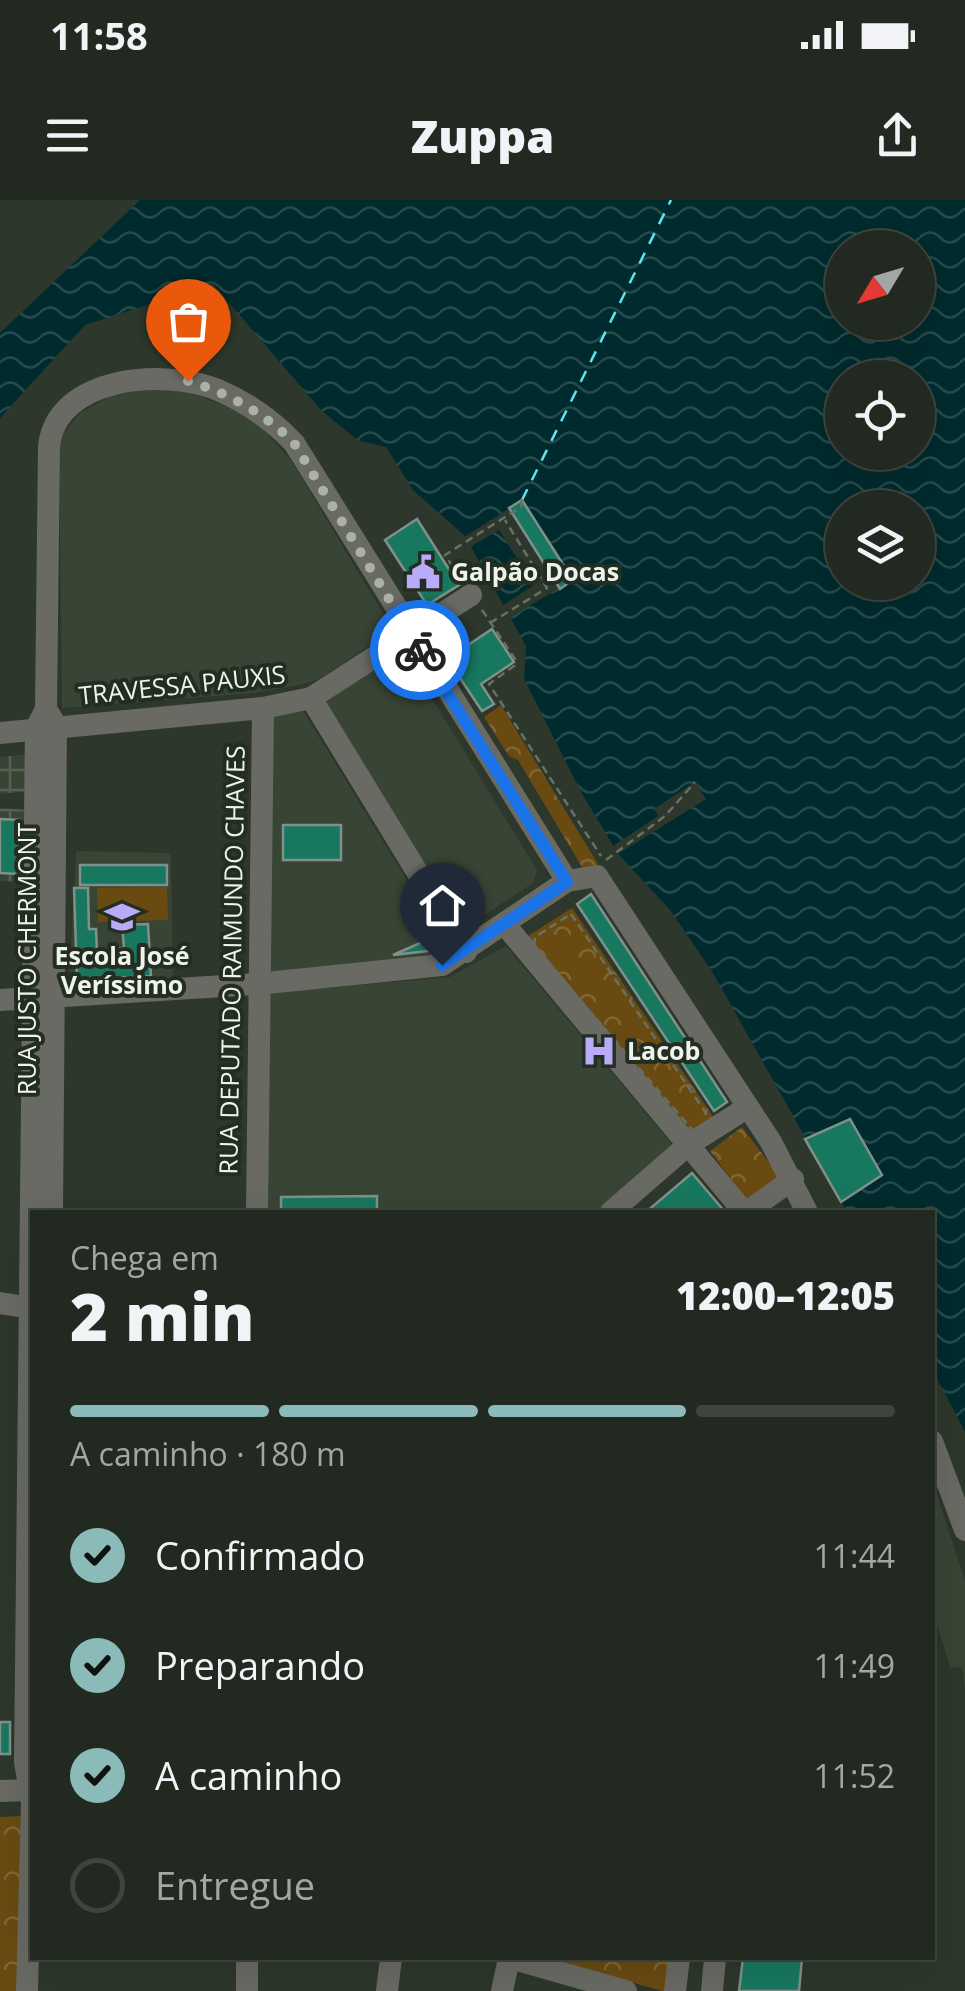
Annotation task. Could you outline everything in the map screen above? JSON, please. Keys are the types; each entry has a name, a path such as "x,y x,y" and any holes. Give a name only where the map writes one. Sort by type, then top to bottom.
{"street":[{"name":"RUA JUSTO CHERMONT","path":"52,1210 46,996 51,425 60,413 96,390 149,379 188,381 217,390 278,426 294,443 411,635"},
{"name":"TRAVESSA PAUXIS","path":"0,732 46,721 263,708 310,698 472,595"},
{"path":"411,635 567,882"},
{"path":"310,698 466,952"},
{"name":"RUA DEPUTADO RAIMUNDO CHAVES","path":"257,1210 263,708"},
{"path":"0,1000 257,984 408,971 448,963 567,882 597,876 748,1107 793,1179 806,1210"},
{"path":"506,926 743,1210"},
{"name":"RUA JUSTO CHERMONT","path":"29,1761 23,1302 46,996"},
{"path":"624,1210 748,1107"},
{"path":"748,1210 793,1179"},
{"path":"935,1449 965,1530"},
{"path":"0,1763 29,1761"},
{"path":"0,1792 30,1796"},
{"name":"RUA JUSTO CHERMONT","path":"27,1991 30,1895"},
{"path":"247,1960 247,1991"},
{"path":"387,1991 390,1960"},
{"path":"502,1991 510,1960"},
{"path":"517,1960 626,1991"},
{"path":"676,1991 678,1960"},
{"path":"712,1991 714,1960"}],"path":[{"path":"522,500 521,507 445,555 516,662 489,684 604,861 665,816 694,782"},
{"path":"490,623 547,588 504,518"},
{"path":"571,914 712,1122 696,1134 538,951 535,937 571,914"}],"shaded area":[{"path":"144,389 191,392 239,412 262,428 292,462 393,630 319,679 303,684 255,693 62,708 59,440 80,413 109,397"},
{"path":"404,653 537,870 533,883 460,931 321,703"},
{"path":"300,706 449,949 446,958 266,975 270,716"},
{"path":"31,754 35,791 0,794 0,757"},
{"path":"0,808 28,810 29,882 0,881"},
{"name":"Escola José Veríssimo","path":"76,851 171,853 173,981 69,986"},
{"path":"506,946 675,1148 603,1210 265,1210 269,993 450,977"},
{"path":"935,1488 965,1581 965,1688 962,1667 950,1668 935,1617"}],"green space":[{"path":"501,705 598,864 585,872 518,760 509,756 484,717"},
{"path":"167,887 168,920 98,922 97,888"},
{"path":"572,908 716,1121 695,1137 528,936"},
{"path":"742,1127 782,1180 750,1204 710,1151"},
{"path":"22,1816 19,1991 0,1991 0,1817"},
{"path":"558,1960 676,1960 674,1991 662,1991"}],"water":[{"path":"140,200 965,200 965,1432 935,1375 935,1210 846,1210 713,973 671,911 618,854 580,790 524,679 526,646 465,536 413,490 386,447 357,440 321,410 213,284 85,325 0,418 0,333"}],"pier":[{"path":"522,500 573,580 507,619 499,608 534,585 499,530 467,549 461,539"},
{"path":"695,782 706,799 618,854 613,846 658,816 654,809"}],"building":[{"path":"522,500 573,580 560,589 509,508"},
{"path":"417,519 459,585 427,605 385,540"},
{"path":"492,629 514,662 481,684 494,704 482,711 442,651 454,643 459,651"},
{"path":"0,819 20,820 19,874 0,873"},
{"path":"283,825 341,825 341,860 283,860"},
{"path":"80,865 167,865 167,885 80,885"},
{"path":"74,888 88,888 89,929 96,929 97,950 124,948 122,925 148,924 151,976 77,980"},
{"path":"591,894 727,1102 714,1111 577,904"},
{"path":"438,935 444,945 437,950 393,955"},
{"path":"850,1119 882,1175 841,1202 805,1139"},
{"path":"692,1173 723,1210 648,1210"},
{"path":"377,1196 377,1210 281,1210 281,1197"},
{"path":"0,1722 10,1722 10,1754 0,1754"},
{"path":"743,1960 802,1960 799,1991 739,1991"}],"ferry route":[{"path":"522,500 671,200"}],"way so far":[{"path":"188,381 236,400 278,426 294,443 420,650"}],"place":[{"name":"Galpão Docas","path":"423,572"},
{"name":"Escola José Veríssimo","path":"122,917"},
{"name":"Lacob","path":"599,1051"}],"route":[{"path":"420,650 567,882 442,965"}]}
